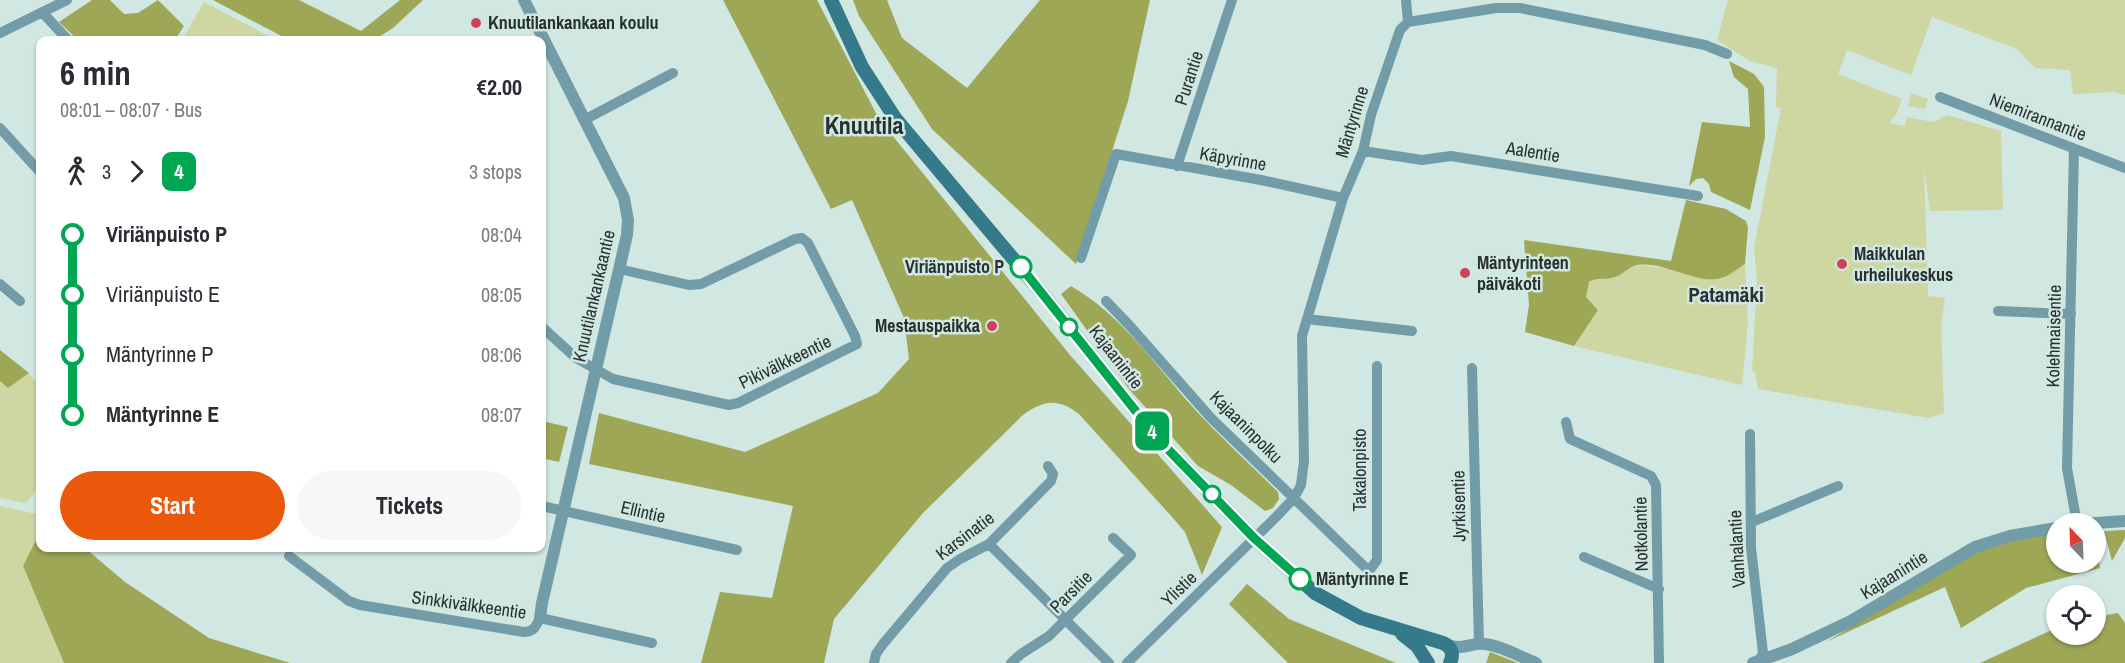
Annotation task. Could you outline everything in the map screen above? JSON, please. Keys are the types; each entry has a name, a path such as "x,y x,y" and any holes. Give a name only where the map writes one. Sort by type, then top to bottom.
{"main road":[{"name":"Kajaanintie","path":"831,0 862,67 895,118 1047,298 1158,439 1254,538 1315,593 1361,618 1384,626 1448,656"},
{"name":"Kajaanintie","path":"1384,626 1417,646 1427,661"},
{"path":"1427,661 1426,651 1429,647 1448,656"}],"street":[{"path":"0,33 67,0"},
{"name":"Knuutilankankaantie","path":"524,0 542,36"},
{"name":"Purantie","path":"1177,165 1232,0"},
{"path":"1406,0 1408,22 1496,8 1520,8 1705,45 1727,54"},
{"path":"42,12 64,36"},
{"name":"Mäntyrinne","path":"1254,538 1294,498 1301,485 1304,461 1302,336 1343,198 1363,151 1371,115 1400,30 1408,22"},
{"name":"Knuutilankankaantie","path":"540,618 627,236 627,209 546,44"},
{"path":"584,120 673,73"},
{"name":"Niemirannantie","path":"1940,97 2125,168"},
{"path":"0,128 36,168"},
{"name":"Kolehmaisentie","path":"2074,149 2067,468 2075,513"},
{"name":"Aalentie","path":"1363,151 1422,160 1451,156 1698,196"},
{"name":"Käpyrinne","path":"1081,258 1116,154 1261,180 1343,198"},
{"name":"Pikivälkkeentie","path":"596,370 614,379 729,405 738,403 857,344 808,243 802,238 795,239 700,284 689,285 619,269"},
{"path":"0,284 20,301"},
{"name":"Kajaaninpolku","path":"1106,301 1211,418 1370,571"},
{"path":"1998,311 2071,314"},
{"path":"1307,319 1412,331"},
{"path":"546,331 576,358 596,370"},
{"name":"Takalonpisto","path":"1370,571 1377,560 1377,366"},
{"name":"Jyrkisentie","path":"1472,368 1476,645"},
{"name":"Notkolantie","path":"1566,422 1570,439 1651,476 1656,485 1659,663"},
{"name":"Vanhalantie","path":"1750,434 1751,548 1763,653 1756,662"},
{"name":"Karsinatie","path":"874,663 876,654 883,644 947,568 989,544 1051,481 1053,474 1048,466"},
{"path":"1752,522 1838,486"},
{"name":"Ellintie","path":"546,508 737,550"},
{"path":"2106,522 2125,521"},
{"name":"Kajaanintie","path":"1756,662 1812,640 1851,621 1975,547 2010,536 2046,530"},
{"name":"Parsitie","path":"1011,663 1066,621 1131,555 1113,538"},
{"name":"Ylistie","path":"1127,663 1254,538"},
{"path":"989,544 1109,663"},
{"name":"Sinkkivälkkeentie","path":"289,556 349,601 360,605 524,632 530,632 535,628 540,618 652,643"},
{"path":"1584,557 1659,589"},
{"path":"1448,656 1476,645 1488,644 1536,663"}],"green space":[{"path":"92,0 110,0 124,14 138,13 158,0 184,26 178,36 74,36 59,22"},
{"path":"213,0 299,0 361,31 400,0 423,0 393,28 380,36 281,36"},
{"path":"723,0 817,0 879,119 1070,355 1222,527 1202,575 1185,532 1079,414 1058,403 1044,404 1023,415 923,513 834,619 824,663 701,663 720,592 772,598 793,506 589,464 599,413 745,452 878,393 909,359 904,318 852,200 831,209"},
{"path":"853,0 887,0 902,38 967,88 1040,0 1150,0 1128,101 1076,264 932,129 859,16"},
{"path":"1728,0 2125,0 2125,95 2113,92 2073,94 2070,70 2035,68 2017,49 1932,17 1911,75 1847,50 1838,74 1902,99 1897,113 1889,123 1905,126 1906,117 1933,122 1947,115 2001,131 2003,210 1930,211 1924,166 1928,296 1945,298 1941,325 1944,413 1929,418 1758,389 1755,372 1752,371 1757,280 1754,248 1781,108 1776,107 1777,68 1750,61 1717,40"},
{"path":"204,2 268,36 184,36"},
{"path":"1729,61 1754,74 1764,87 1765,137 1750,210 1711,192 1709,184 1703,178 1696,179 1689,186 1702,122 1750,127 1748,89 1734,77"},
{"path":"1911,93 1928,99 1925,109 1908,106"},
{"path":"1686,200 1726,209 1746,221 1748,228 1745,264 1732,273 1716,279 1697,278 1657,266 1637,265 1616,277 1589,282 1586,297 1598,310 1574,346 1525,332 1529,305 1524,240 1671,261"},
{"path":"1745,264 1748,322 1742,385 1574,346 1598,310 1586,297 1588,284 1592,279 1615,278 1632,267 1641,265 1675,270 1708,279 1730,274"},
{"path":"1071,286 1106,311 1121,325 1201,416 1278,492 1279,499 1273,508 1265,511 1231,485 1198,466 1129,389 1061,294"},
{"path":"0,350 29,373 8,388 0,381"},
{"path":"29,373 36,380 36,490 25,503 0,498 0,381 8,388"},
{"path":"546,422 568,427 559,462 546,459"},
{"path":"0,506 36,514 36,540 23,566 64,663 0,663"},
{"path":"2125,530 2125,538 2112,561 2106,538 2106,531"},
{"path":"2046,536 2046,573 2082,573 2026,588 1961,628 1945,587 1826,642 1980,550 2010,541"},
{"path":"36,540 36,552 90,552 125,582 209,638 290,663 64,663 23,566"},
{"path":"1247,584 1289,619 1396,663 1288,663 1229,604"},
{"path":"2118,613 2125,623 2125,663 1980,663 2046,633 2046,645 2106,645 2106,615"},
{"path":"1490,652 1518,663 1486,663"}],"bus line":[{"name":"4","path":"1021,267 1158,439 1254,538 1300,579"}],"place":[{"name":"Knuutilankankaan koulu","path":"476,23"},
{"name":"Maikkulan urheilukeskus","path":"1842,264"},
{"name":"Viriänpuisto P","path":"1021,267"},
{"name":"Mäntyrinteen päiväkoti","path":"1465,273"},
{"name":"Mestauspaikka","path":"992,326"},
{"name":"Mäntyrinne E","path":"1300,579"}],"district":[{"name":"Knuutila","path":"864,126"},
{"name":"Patamäki","path":"1726,295"}]}
